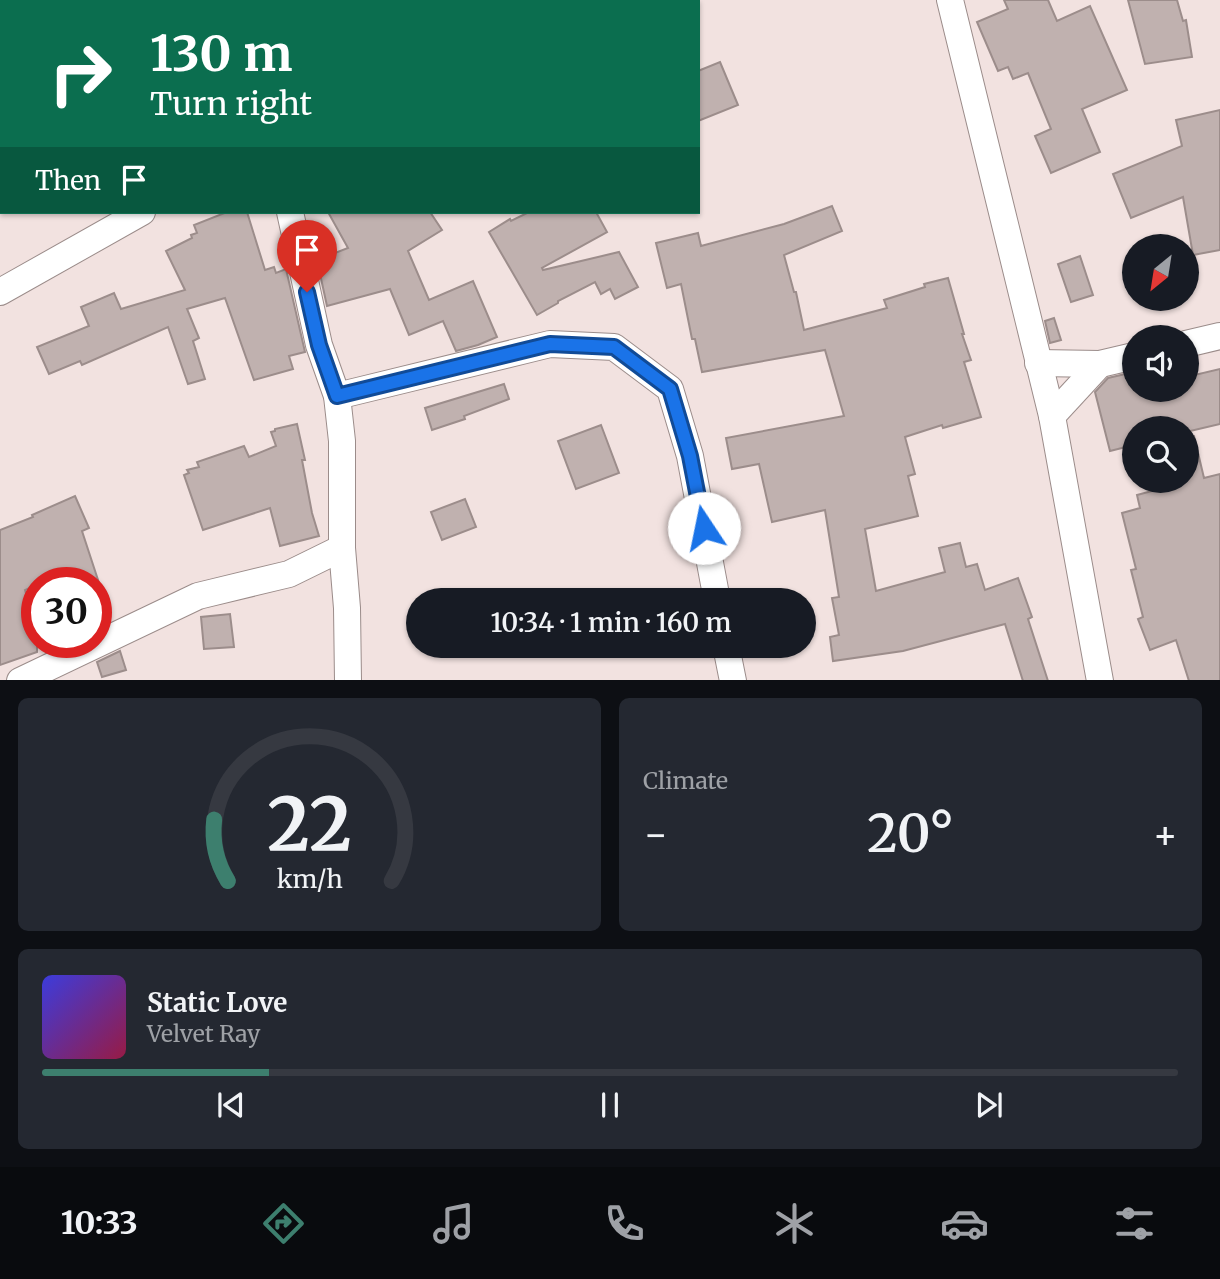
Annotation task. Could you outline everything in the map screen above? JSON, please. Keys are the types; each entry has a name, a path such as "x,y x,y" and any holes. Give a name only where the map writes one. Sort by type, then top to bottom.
{"street":[{"path":"950,0 1052,416 1100,680"},
{"path":"0,292 138,214"},
{"path":"290,214 319,345 337,396 342,441 342,548 347,608 348,680"},
{"path":"1199,341 1220,336"},
{"path":"337,396 550,344 614,347 670,389 690,456 715,588"},
{"path":"1038,363 1100,364 1122,359"},
{"path":"1052,416 1100,364"},
{"path":"22,680 198,596 289,575 342,548"},
{"path":"728,658 733,680"}],"building":[{"path":"1004,0 1048,0 1057,21 1090,6 1127,90 1082,109 1100,152 1051,173 1035,136 1051,129 1028,73 1013,79 1008,67 998,71 977,22 1008,9"},
{"path":"1128,0 1177,0 1183,21 1186,20 1192,57 1145,64"},
{"path":"720,62 738,105 700,120 700,70"},
{"path":"1220,110 1220,250 1199,254 1199,234 1189,234 1183,197 1131,218 1113,174 1182,146 1176,120"},
{"path":"832,206 842,231 784,255 804,330 887,308 884,300 925,287 924,284 948,278 971,360 964,362 981,417 943,428 942,425 905,437 915,474 908,476 918,516 865,529 876,591 945,572 939,548 960,543 966,567 977,564 985,590 1018,578 1032,617 1028,619 1048,680 1023,680 1005,624 903,651 833,661 830,637 839,635 832,598 839,597 825,510 772,522 759,464 732,469 726,438 844,416 825,350 702,372 681,284 667,288 656,243 698,233 701,246 784,224"},
{"path":"222,214 248,214 265,270 274,267 276,273 286,269 305,352 289,356 293,369 254,380 225,298 187,309 199,338 193,341 205,379 188,384 168,327 82,365 80,361 49,374 37,347 89,326 81,307 114,293 121,309 185,290 166,251 192,238 191,235 197,233 194,225"},
{"path":"329,214 431,214 442,230 408,251 429,300 473,281 497,337 456,351 443,321 409,335 390,289 327,306 317,260 348,248"},
{"path":"525,214 597,214 607,232 542,268 543,270 619,252 638,287 615,299 610,289 601,294 595,282 537,315 489,232 510,219 511,221"},
{"path":"1080,256 1093,295 1071,302 1058,264"},
{"path":"1054,318 1061,340 1050,343 1045,321"},
{"path":"1220,369 1220,424 1199,429 1199,416 1122,416 1122,448 1110,451 1095,392 1108,378 1122,375 1122,402 1199,402 1199,374"},
{"path":"504,384 509,399 464,416 465,419 432,430 425,408"},
{"path":"297,424 312,513 319,536 280,546 270,508 203,530 184,475 189,473 187,470 199,467 197,462 244,446 249,457 276,446 271,432"},
{"path":"601,425 619,473 576,489 558,441"},
{"path":"1199,457 1204,478 1220,474 1220,680 1189,680 1176,640 1150,650 1138,619 1143,617 1131,570 1136,569 1122,513 1140,508 1137,495 1199,493"},
{"path":"75,496 89,528 82,531 94,567 21,567 21,658 0,665 0,530 33,517 32,515"},
{"path":"465,499 476,527 442,540 431,512"},
{"path":"230,614 234,647 204,649 201,617"},
{"path":"120,651 126,670 102,677 97,662 112,658 112,655"}],"route":[{"path":"307,292 319,345 337,396 550,344 614,347 670,389 690,456 704,528"}]}
